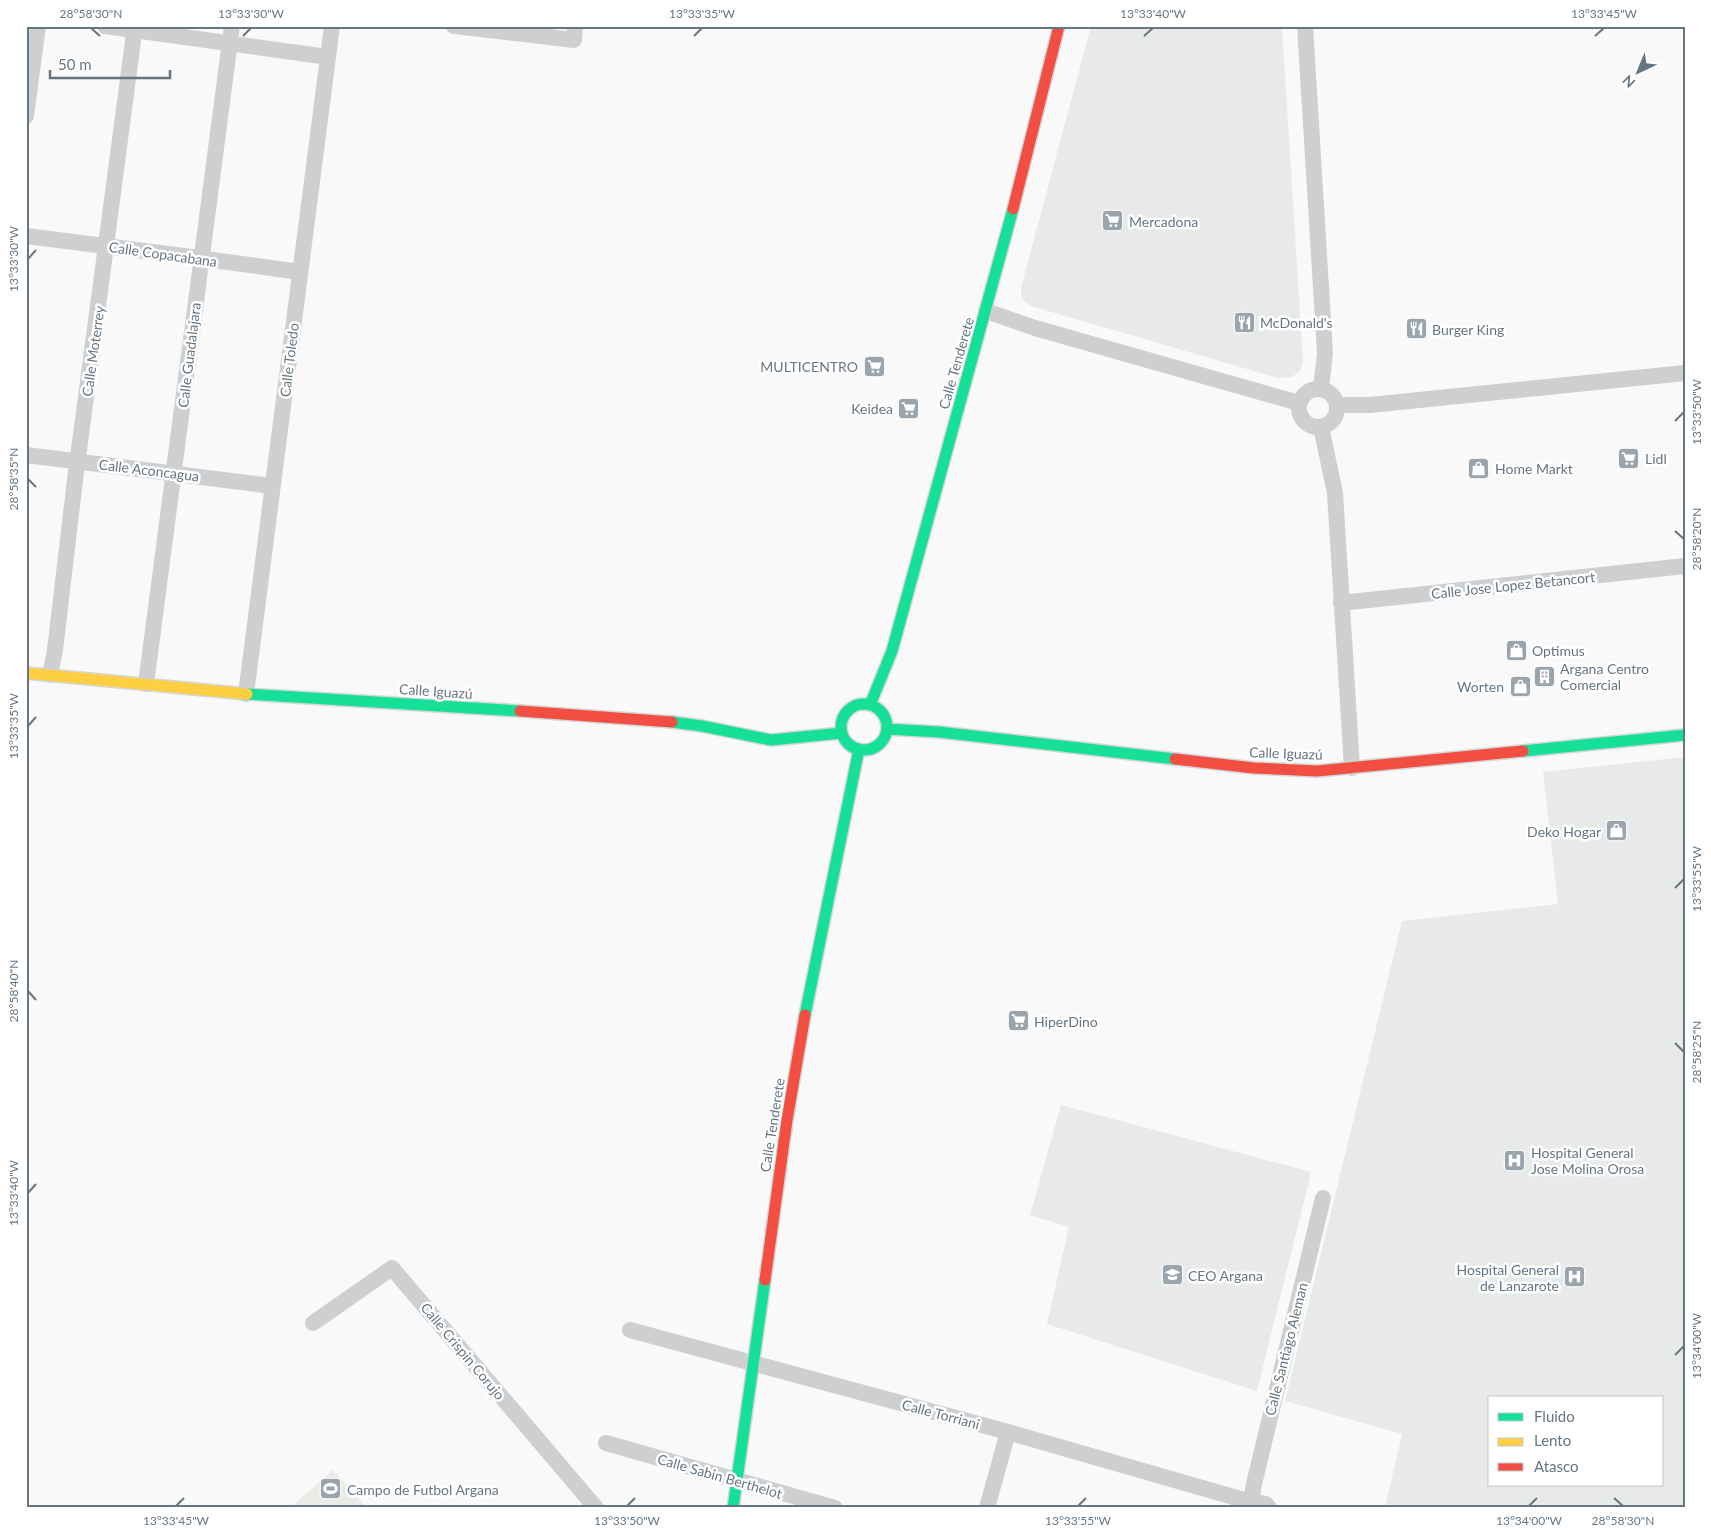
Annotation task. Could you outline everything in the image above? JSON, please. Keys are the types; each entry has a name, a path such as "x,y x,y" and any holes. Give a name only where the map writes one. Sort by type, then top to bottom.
{"street":[{"path":"26,116 38,26"},
{"path":"105,26 135,28 328,56"},
{"name":"Calle Guadalajara","path":"146,684 232,26"},
{"name":"Calle Toledo","path":"246,694 332,26"},
{"path":"454,26 574,33"},
{"name":"Calle Tenderete","path":"870,705 892,651 986,311 1041,96 1053,57 1059,26"},
{"path":"1053,57 1070,26"},
{"path":"1305,26 1325,353 1321,388"},
{"name":"Calle Moterrey","path":"50,675 55,650 135,28"},
{"name":"Calle Copacabana","path":"26,236 300,272"},
{"path":"986,311 1035,328 1299,403"},
{"path":"1338,405 1370,405 1685,373"},
{"path":"1321,388 1329,391 1335,397 1338,405 1334,419 1321,427 1307,423 1302,418 1299,411 1299,403 1308,391 1321,388"},
{"path":"1321,427 1335,493 1352,768"},
{"name":"Calle Aconcagua","path":"26,454 272,486"},
{"name":"Calle Jose Lopez Betancort","path":"1341,603 1685,566"},
{"name":"Calle Iguazú","path":"26,673 246,694 657,720 702,726 771,740 842,733"},
{"path":"861,704 870,705 878,708 883,714 887,730 884,739 878,746 868,750 859,749 852,746 846,740 842,733 841,724 845,714 852,708 861,704"},
{"name":"Calle Iguazú","path":"887,730 939,732 1254,768 1317,771 1685,735"},
{"name":"Calle Tenderete","path":"733,1508 786,1129 804,1022 859,749"},
{"name":"Calle Santiago Aleman","path":"1251,1505 1254,1484 1323,1198"},
{"name":"Calle Crispin Corujo","path":"313,1323 392,1268 596,1508"},
{"name":"Calle Torriani","path":"630,1330 1008,1432 1251,1505"},
{"path":"987,1508 1008,1432"},
{"name":"Calle Sabin Berthelot","path":"606,1443 835,1508"},
{"path":"577,1508 582,1491"},
{"path":"1251,1505 1266,1504 1270,1508"}],"shaded area":[{"path":"1091,26 1282,26 1303,361 1300,371 1292,377 1278,378 1031,306 1023,300 1021,288"},
{"name":"Hospital General Jose Molina Orosa","path":"1685,757 1685,1508 1385,1508 1402,1434 1285,1401 1402,921 1558,904 1543,772"},
{"name":"CEO Argana","path":"1061,1105 1311,1172 1257,1391 1047,1324 1069,1227 1030,1215"},
{"name":"Campo de Futbol Argana","path":"333,1470 367,1508 290,1508"}],"traffic: fast":[{"path":"870,705 892,651 1013,209"},
{"path":"247,694 520,711"},
{"path":"864,704 877,708 883,714 887,727 883,740 877,746 864,750 851,746 845,740 841,727 845,714 851,708 864,704"},
{"path":"672,722 771,740 842,733"},
{"path":"887,729 939,732 1175,759"},
{"path":"1523,751 1685,735"},
{"path":"805,1015 859,749"},
{"path":"733,1508 765,1280"}],"traffic: slow":[{"path":"26,673 247,694"}],"traffic: jam":[{"path":"1013,209 1059,26"},
{"path":"520,711 672,722"},
{"path":"1175,759 1254,768 1317,771 1523,751"},
{"path":"765,1280 787,1120 805,1015"}],"place":[{"name":"Mercadona","path":"1113,221"},
{"name":"McDonald's","path":"1244,322"},
{"name":"Burger King","path":"1416,329"},
{"name":"MULTICENTRO","path":"874,366"},
{"name":"Keidea","path":"909,408"},
{"name":"Lidl","path":"1629,458"},
{"name":"Home Markt","path":"1479,468"},
{"name":"Optimus","path":"1516,650"},
{"name":"Argana Centro Comercial","path":"1544,676"},
{"name":"Worten","path":"1520,686"},
{"name":"Deko Hogar","path":"1617,831"},
{"name":"HiperDino","path":"1018,1021"},
{"name":"Hospital General Jose Molina Orosa","path":"1515,1160"},
{"name":"CEO Argana","path":"1172,1275"},
{"name":"Hospital General de Lanzarote","path":"1575,1277"},
{"name":"Campo de Futbol Argana","path":"331,1489"}]}
